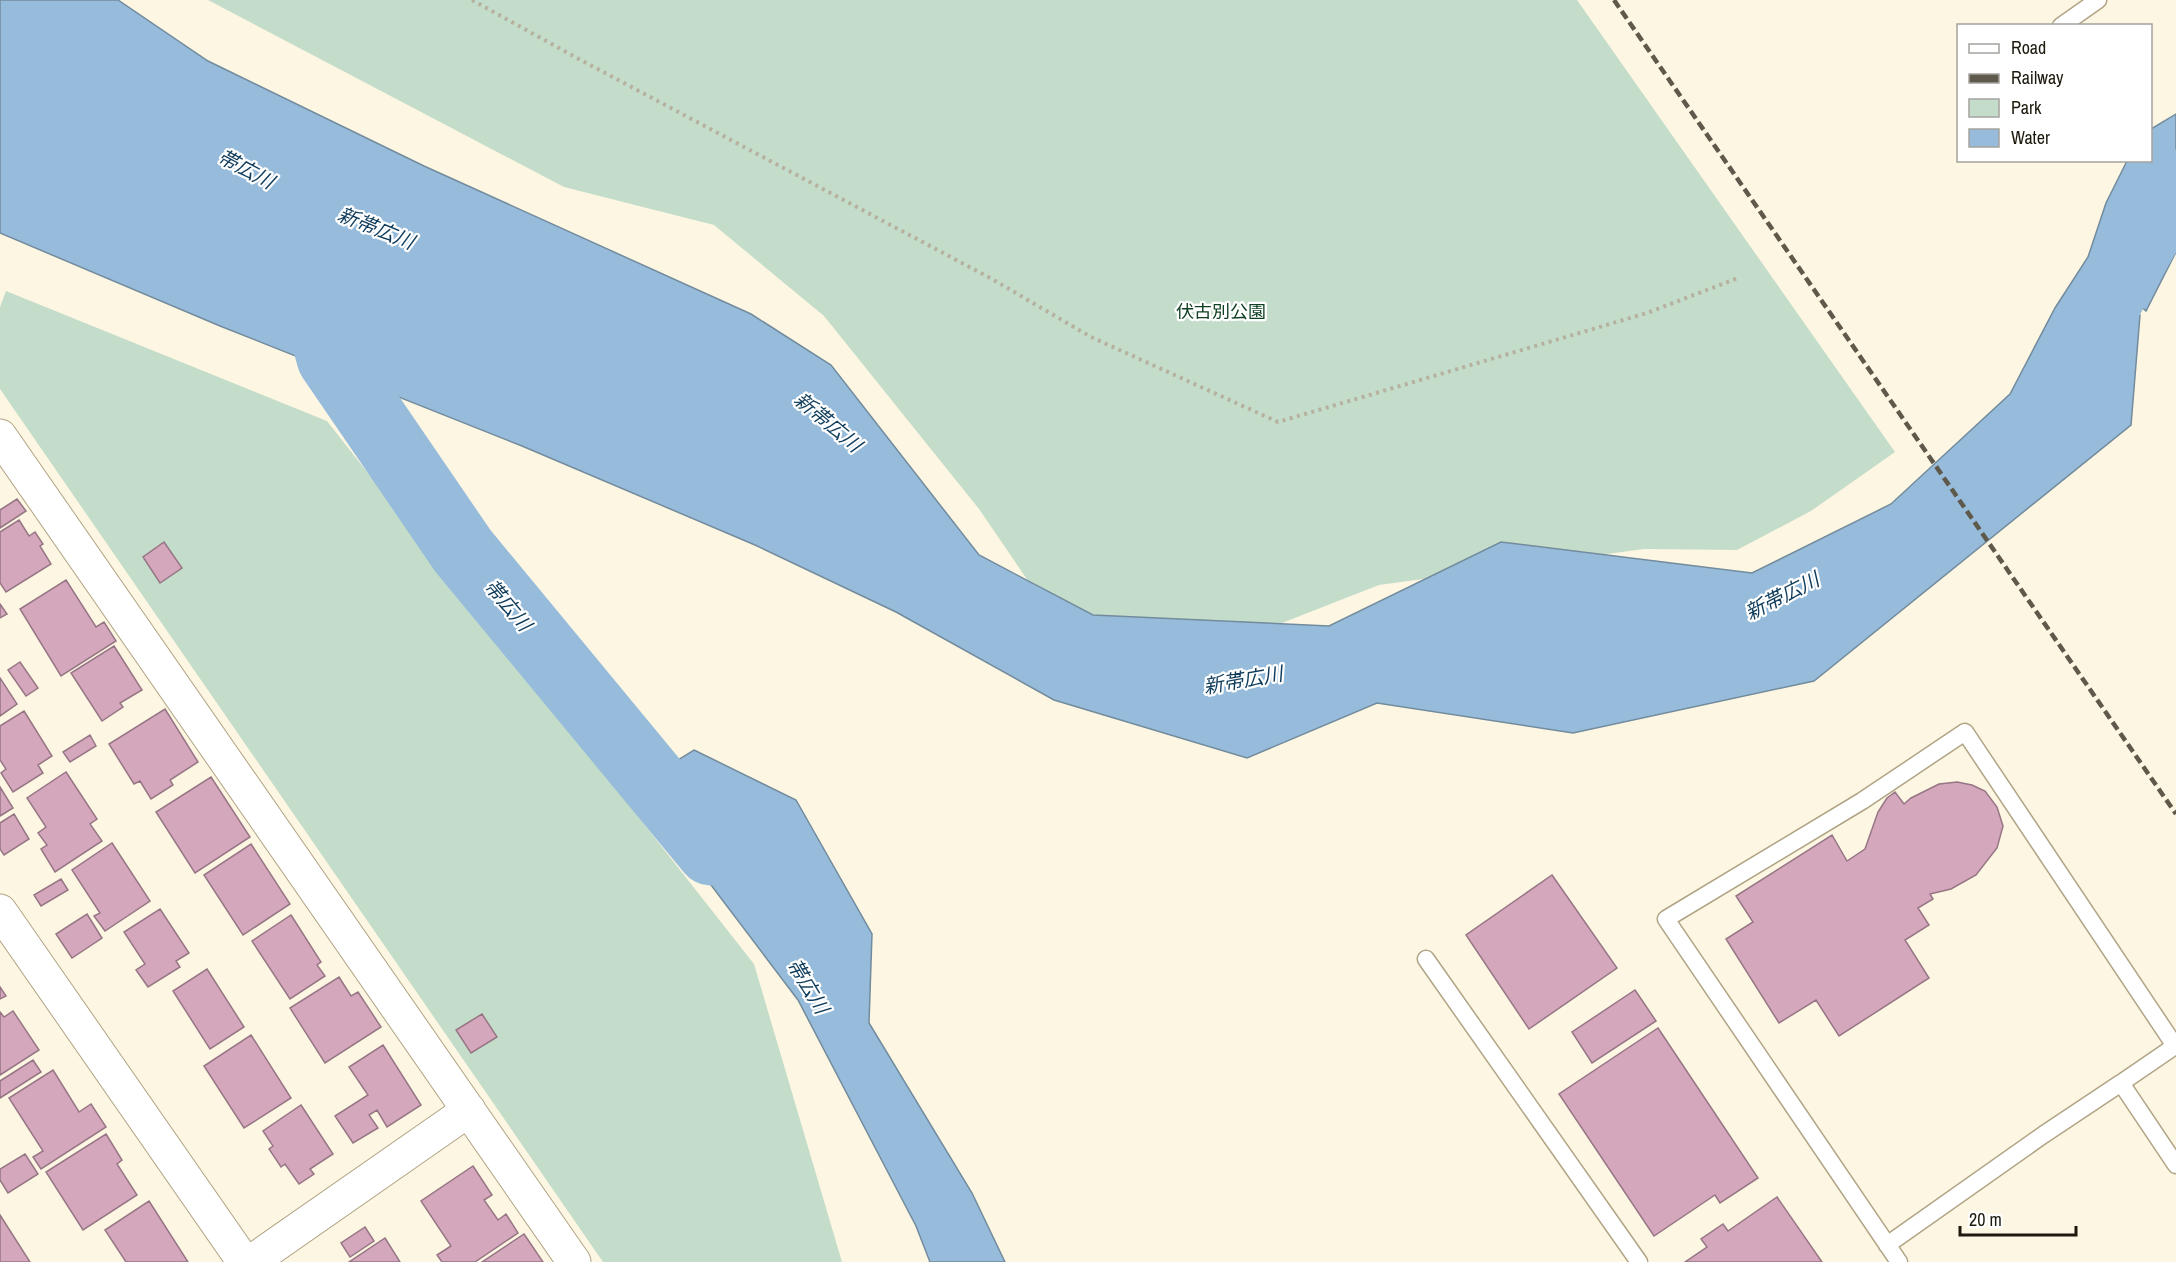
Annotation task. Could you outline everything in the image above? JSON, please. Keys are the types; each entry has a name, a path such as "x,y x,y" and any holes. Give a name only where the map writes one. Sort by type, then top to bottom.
{"street":[{"path":"0,436 574,1262"},
{"path":"0,911 244,1262"},
{"path":"251,1262 469,1110"}],"lane":[{"path":"2064,24 2098,0"},
{"path":"1887,1245 2043,1135 2175,1046 1965,732 1862,801 1666,919 1887,1245 1899,1262"},
{"path":"1426,959 1639,1262"},
{"path":"2121,1083 2176,1165"}],"path":[{"path":"472,0 992,279 1091,337 1278,422 1647,313 1738,278"}],"green space":[{"name":"伏古別公園","path":"208,0 1577,0 1895,452 1811,511 1737,550 1644,549 1379,585 1282,623 1222,639 1150,653 1035,591 979,509 824,316 714,225 564,187"},
{"path":"6,291 327,421 754,964 842,1262 603,1262 0,389 0,307"}],"water":[{"path":"0,0 118,0 208,61 424,166 751,314 831,365 979,555 1093,615 1329,626 1501,542 1752,573 1891,504 2010,394 2055,308 2088,257 2106,203 2126,162 2152,162 2152,128 2176,114 2176,252 2146,311 2094,263 2140,315 2131,425 1814,681 1573,733 1377,703 1247,758 1054,700 896,612 755,545 522,446 220,326 0,233"},
{"path":"694,750 796,800 872,934 869,1023 972,1193 1005,1262 930,1262 916,1226 798,1000 636,786"}],"building":[{"path":"17,499 26,511 0,528 0,510"},
{"path":"19,520 29,536 35,532 51,564 6,592 0,583 0,532"},
{"path":"164,542 182,568 160,583 143,557"},
{"path":"66,580 96,627 104,622 116,641 61,676 20,609"},
{"path":"0,604 7,614 0,618"},
{"path":"114,646 142,690 120,703 123,707 102,721 71,673"},
{"path":"20,662 38,688 26,696 8,670"},
{"path":"0,678 17,704 0,716"},
{"path":"165,709 198,762 170,780 173,785 151,799 140,781 134,784 109,744"},
{"path":"24,711 52,756 38,765 43,773 13,792 1,773 6,769 0,760 0,726"},
{"path":"90,735 96,746 70,762 63,752"},
{"path":"66,772 97,819 90,824 102,841 55,872 41,849 47,845 38,833 46,827 27,798"},
{"path":"211,777 250,837 195,873 156,812"},
{"path":"1957,782 1985,791 1997,807 2003,826 1997,848 1976,875 1951,889 1930,894 1933,899 1918,908 1929,925 1905,940 1929,978 1839,1036 1816,1000 1779,1023 1726,939 1753,922 1736,896 1832,835 1847,861 1865,849 1878,812 1887,798 1895,792 1904,804 1939,784"},
{"path":"0,787 13,808 0,816"},
{"path":"14,814 29,839 4,855 0,849 0,823"},
{"path":"112,843 150,901 105,931 94,916 100,913 72,870"},
{"path":"251,844 290,904 243,935 204,875"},
{"path":"1552,875 1617,968 1529,1029 1466,935"},
{"path":"61,879 68,890 41,906 34,895"},
{"path":"160,909 189,953 176,961 180,967 148,987 136,970 145,964 124,932"},
{"path":"87,914 102,938 72,958 56,934"},
{"path":"291,915 321,962 317,965 325,976 290,999 252,941"},
{"path":"207,969 244,1027 210,1049 173,991"},
{"path":"339,977 351,996 358,992 381,1027 325,1063 290,1008"},
{"path":"0,987 6,996 0,999"},
{"path":"1635,990 1656,1021 1592,1063 1572,1032"},
{"path":"13,1011 39,1050 0,1075 0,1012 4,1017"},
{"path":"482,1014 497,1037 471,1053 456,1030"},
{"path":"1658,1028 1758,1178 1720,1203 1715,1195 1654,1236 1559,1094"},
{"path":"251,1035 291,1098 244,1128 204,1066"},
{"path":"383,1045 421,1105 387,1127 377,1110 369,1115 378,1128 353,1143 335,1116 368,1095 349,1067"},
{"path":"33,1060 41,1072 0,1098 0,1081"},
{"path":"53,1070 79,1112 91,1104 106,1127 41,1169 33,1157 43,1151 9,1098"},
{"path":"301,1105 333,1154 310,1169 314,1174 299,1184 285,1164 281,1167 269,1149 273,1146 263,1131"},
{"path":"106,1134 122,1160 117,1164 137,1195 83,1230 46,1172"},
{"path":"25,1154 38,1174 8,1193 0,1180 0,1169"},
{"path":"473,1166 492,1195 484,1200 498,1220 506,1214 518,1233 475,1262 442,1262 437,1255 451,1246 421,1201"},
{"path":"1777,1197 1822,1262 1685,1262 1707,1247 1701,1239 1723,1224 1728,1231"},
{"path":"149,1201 188,1262 126,1262 105,1230"},
{"path":"0,1215 30,1262 0,1262"},
{"path":"365,1227 374,1241 350,1257 341,1243"},
{"path":"524,1234 543,1262 482,1262"},
{"path":"385,1238 400,1262 349,1262"}],"waterway":[{"name":"新帯広川","path":"2064,368 2080,349 2176,184"},
{"name":"帯広川","path":"312,286 331,358 463,551 711,851"}],"railway":[{"path":"1614,0 2176,814"}]}
